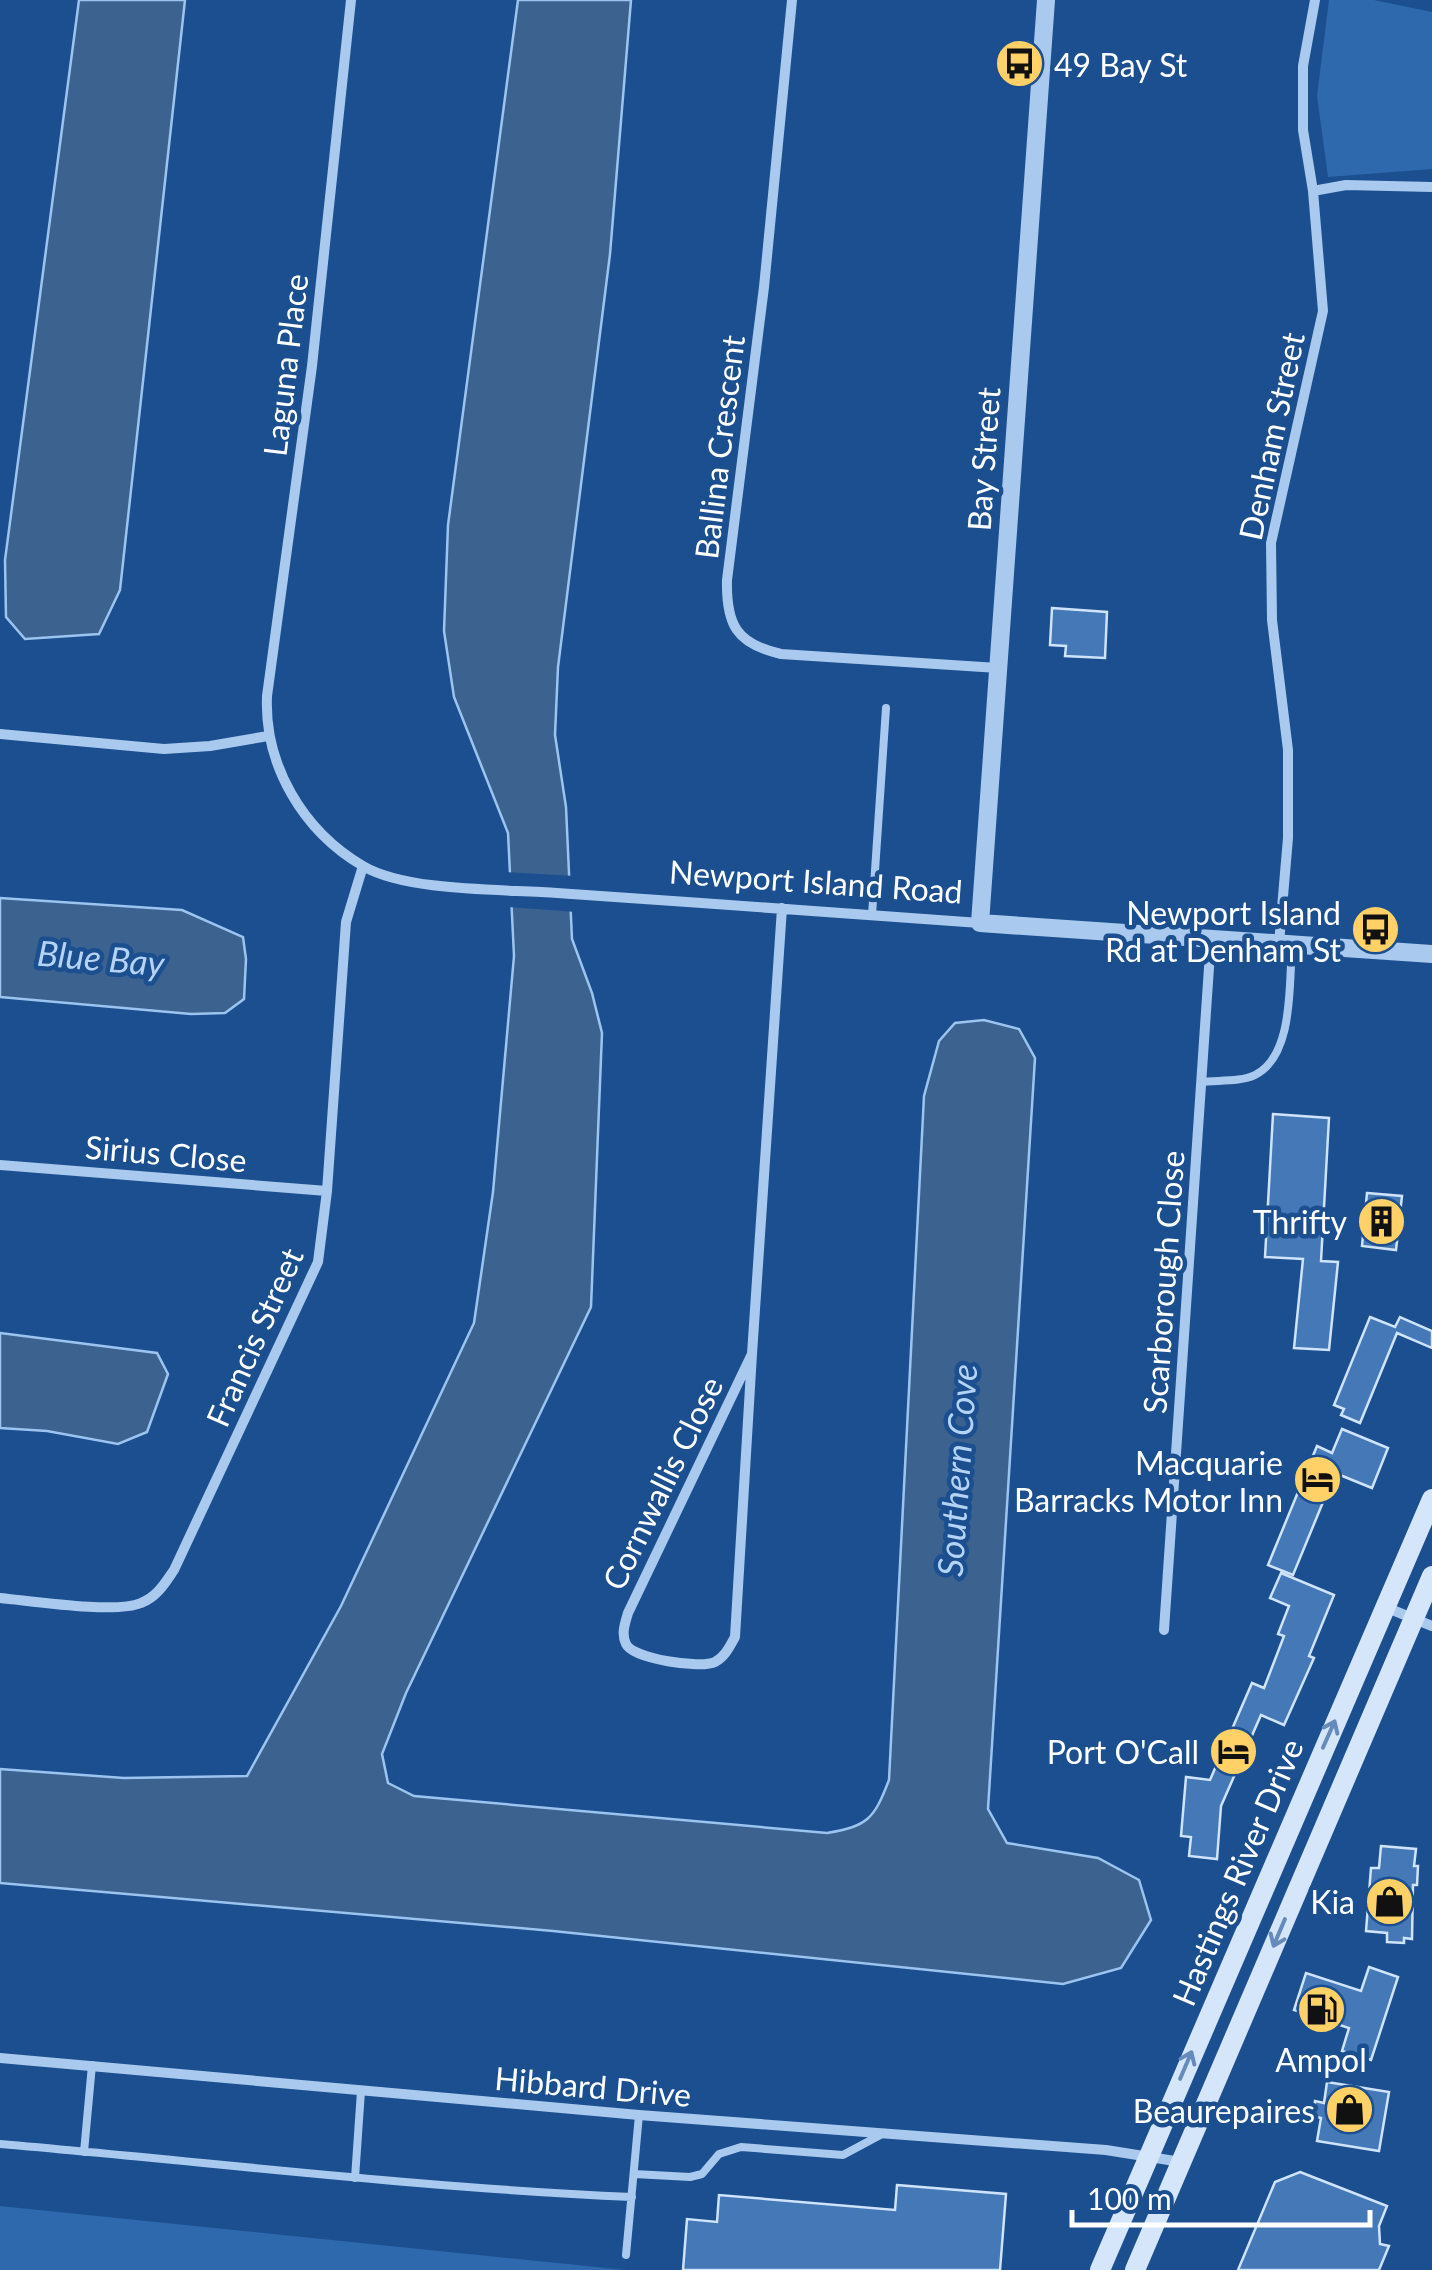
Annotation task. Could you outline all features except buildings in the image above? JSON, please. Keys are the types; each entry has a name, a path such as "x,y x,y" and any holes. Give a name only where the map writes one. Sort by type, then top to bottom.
{"main road":[{"name":"Hastings River Drive","path":"1100,2270 1432,1498"},
{"name":"Hastings River Drive","path":"1134,2270 1423,1622 1432,1576"}],"street":[{"name":"Laguna Place","path":"268,736 268,696 312,366 350,0"},
{"name":"Ballina Crescent","path":"792,0 766,270 727,580 729,612 741,636 763,650 998,668"},
{"name":"Bay Street","path":"980,923 1046,0"},
{"name":"Denham Street","path":"1286,944 1288,750 1272,620 1272,543 1322,311 1313,191 1303,130 1303,66 1315,0"},
{"path":"1313,191 1346,184 1432,186"},
{"path":"0,734 164,749 268,736"},
{"name":"Newport Island Road","path":"268,736 292,796 312,822 339,849 388,877 500,889 1432,954"},
{"name":"Francis Street","path":"0,1598 115,1606 140,1604 160,1591 174,1570 312,1279 322,1244 346,922 364,866"},
{"name":"Cornwallis Close","path":"752,1354 628,1613 623,1627 625,1642 633,1652 699,1666 715,1662 735,1637 782,908"},
{"name":"Scarborough Close","path":"1164,1630 1211,938"},
{"name":"Sirius Close","path":"0,1165 327,1191"},
{"path":"1385,1607 1423,1622"},
{"name":"Hibbard Drive","path":"0,2058 1148,2155 1181,2162"}],"lane":[{"path":"872,914 886,708"},
{"path":"1201,1082 1252,1076 1276,1057 1284,1034 1286,944"},
{"path":"84,2152 92,2066"},
{"path":"355,2178 361,2091"},
{"path":"626,2255 640,2115"},
{"path":"634,2174 690,2178 702,2174 719,2154 741,2147 844,2154 884,2133"},
{"path":"0,2144 355,2178 632,2197"}],"shaded area":[{"path":"1329,0 1374,0 1432,12 1432,169 1328,177 1317,96"},
{"path":"0,2206 626,2270 0,2270"}],"water":[{"path":"79,0 185,0 120,590 99,634 25,639 6,617 5,560"},
{"name":"Southern Cove","path":"518,0 631,0 610,254 558,667 555,735 566,807 572,939 602,1033 591,1307 406,1693 382,1754 388,1783 414,1796 827,1833 861,1823 874,1812 889,1780 924,1096 939,1041 955,1023 984,1020 1019,1029 1035,1058 988,1809 1007,1843 1098,1858 1139,1880 1151,1920 1121,1968 1063,1984 553,1931 0,1883 0,1769 124,1778 247,1776 341,1606 474,1323 493,1192 514,956 508,833 454,697 444,631 448,525"},
{"name":"Blue Bay","path":"0,898 182,910 243,937 244,999 225,1013 191,1014 0,997"},
{"path":"0,1333 157,1353 168,1374 147,1432 118,1444 47,1431 0,1428"}],"pier":[{"path":"505,872 575,876 576,912 507,907"}],"place":[{"name":"49 Bay St","path":"1019,64"},
{"name":"Newport Island Rd at Denham St","path":"1376,930"},
{"name":"Thrifty","path":"1382,1221"},
{"name":"Macquarie Barracks Motor Inn","path":"1318,1480"},
{"name":"Port O'Call","path":"1234,1751"},
{"name":"Kia","path":"1390,1901"},
{"name":"Ampol","path":"1321,2009"},
{"name":"Beaurepaires","path":"1350,2110"}]}
